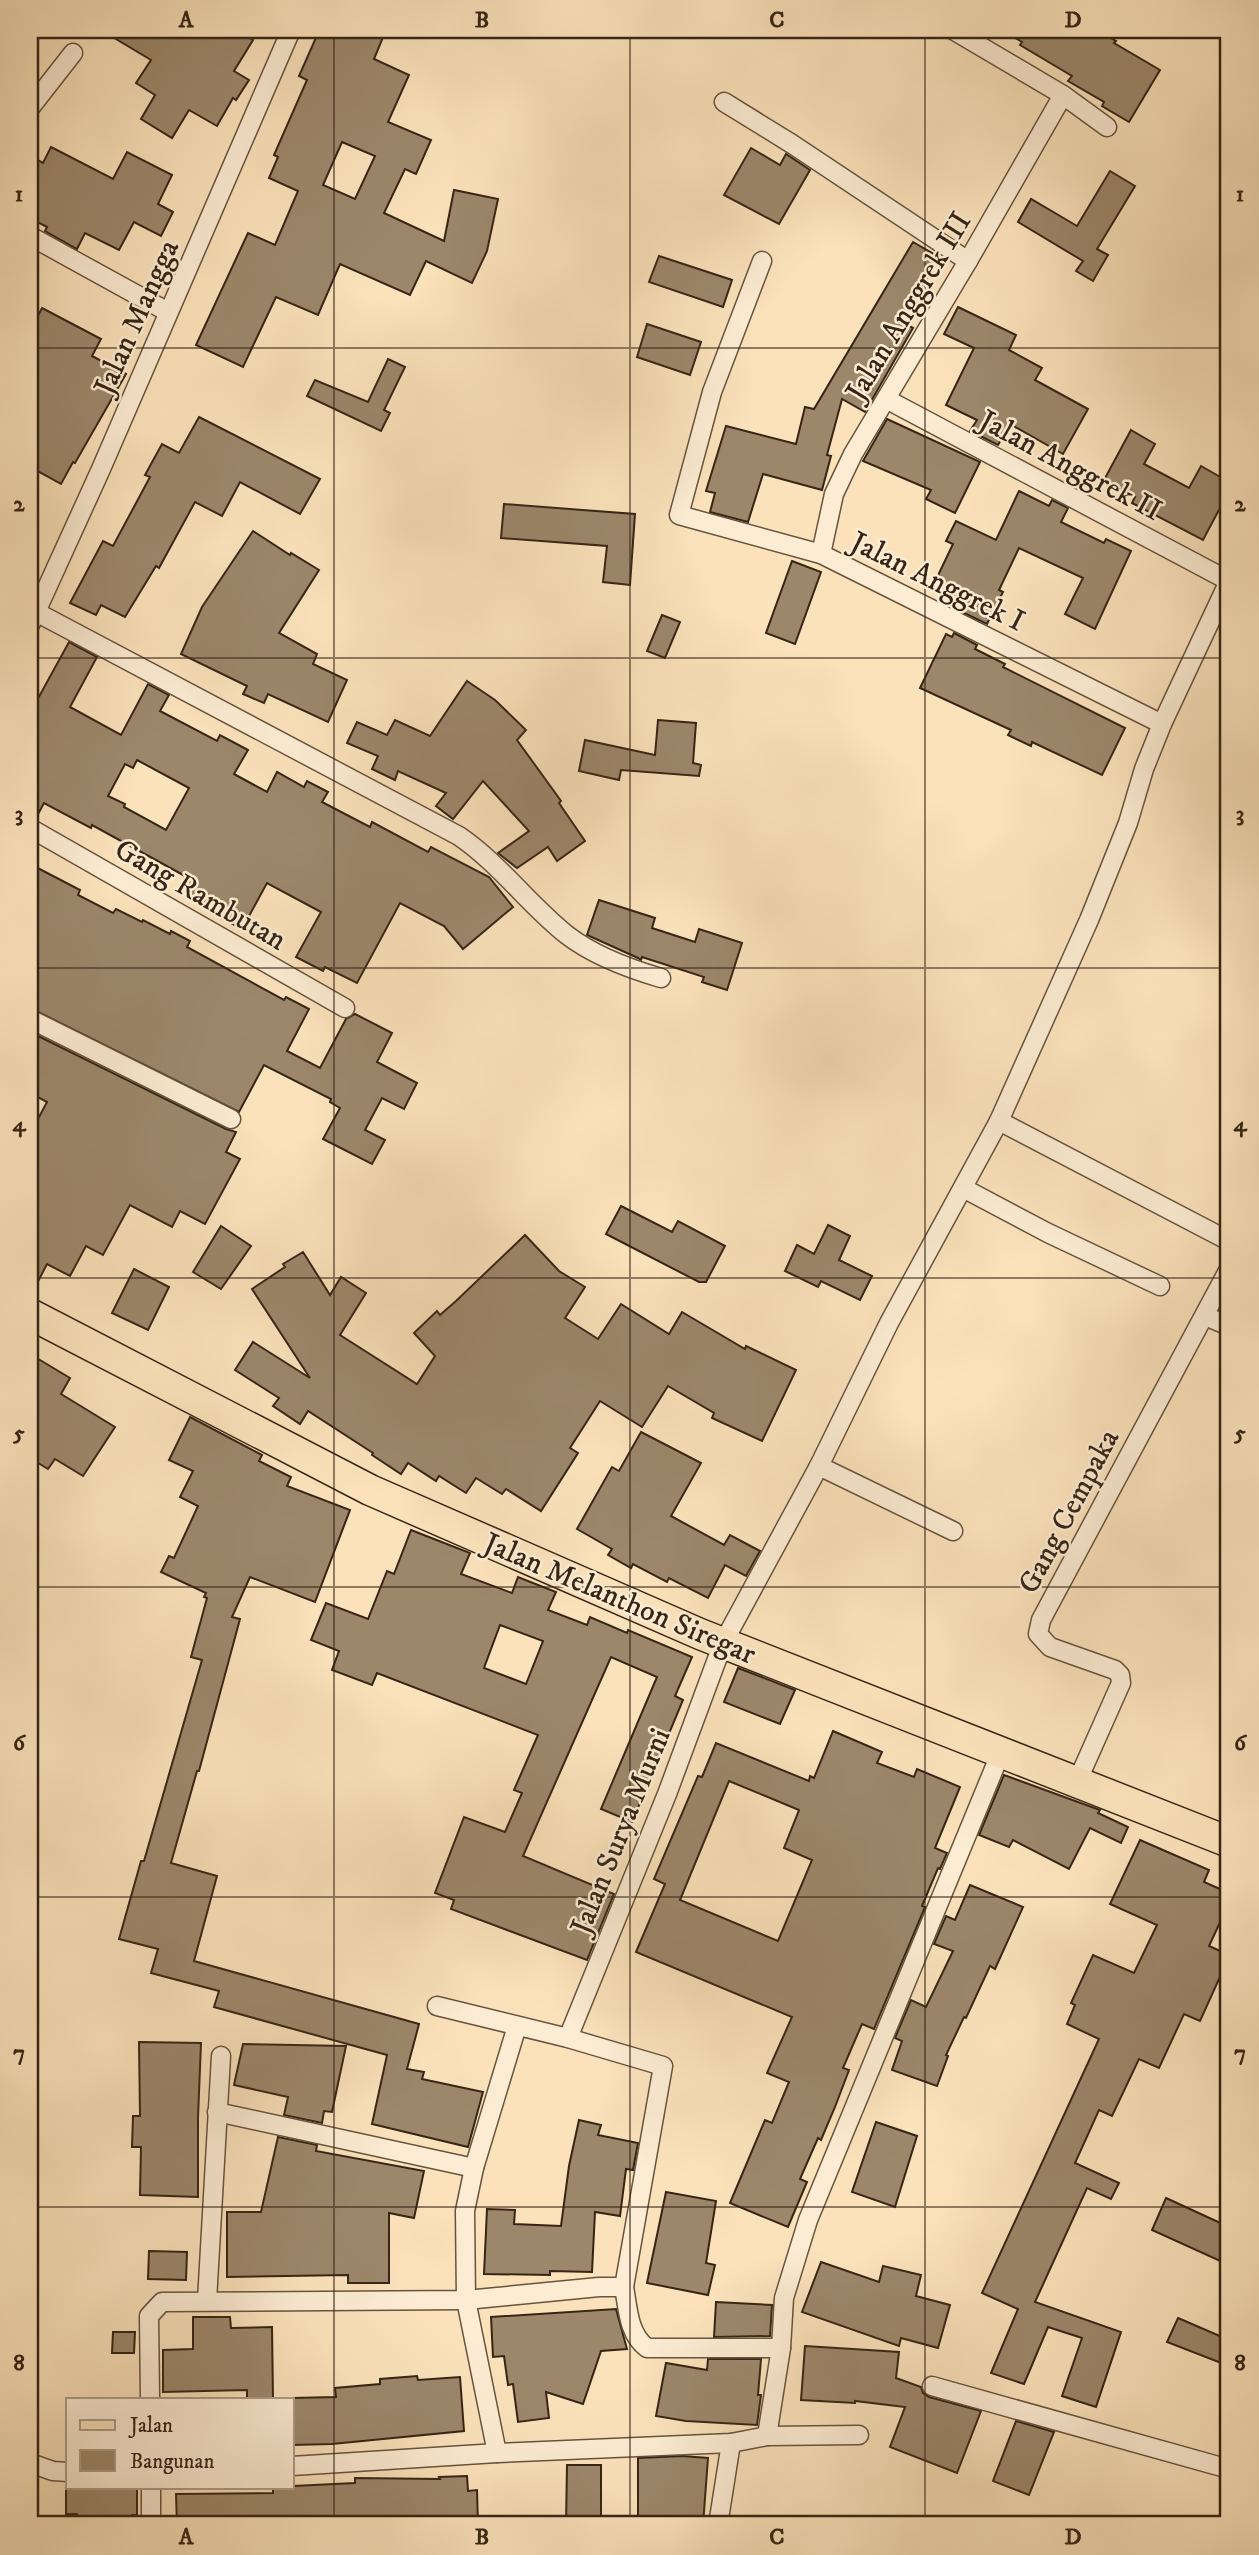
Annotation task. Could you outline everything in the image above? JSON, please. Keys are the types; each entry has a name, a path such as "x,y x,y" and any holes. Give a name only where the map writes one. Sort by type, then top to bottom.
{"main road":[{"name":"Jalan Melanthon Siregar","path":"30,1314 370,1490 723,1643 1229,1842"}],"street":[{"name":"Jalan Mangga","path":"34,608 292,30"},
{"path":"953,30 1063,95 1107,127"},
{"path":"30,108 73,53"},
{"name":"Jalan Anggrek III","path":"821,554 834,494 853,454 1063,95"},
{"path":"724,102 968,261"},
{"path":"30,236 168,312"},
{"name":"Jalan Anggrek I","path":"762,261 712,391 679,515 821,554 1162,724"},
{"name":"Jalan Anggrek II","path":"886,399 1229,581"},
{"name":"Jalan Surya Murni","path":"568,2038 667,1794 723,1643 819,1466 889,1323 999,1121 1089,920 1128,823 1144,769 1162,724 1229,581"},
{"path":"34,608 459,836 478,849 566,934 618,962 661,978"},
{"name":"Gang Rambutan","path":"30,828 345,1008"},
{"path":"30,1019 231,1119"},
{"path":"999,1121 1229,1241"},
{"path":"963,1188 1048,1233 1160,1286"},
{"name":"Gang Cempaka","path":"1077,1783 1121,1683 1120,1675 1115,1670 1050,1647 1038,1634 1041,1620 1229,1269"},
{"path":"1205,1316 1229,1326"},
{"path":"819,1466 953,1531"},
{"path":"767,2436 781,2348 784,2298 808,2220 1001,1752"},
{"path":"437,2006 568,2038 663,2066 624,2287 632,2329 638,2342 647,2348 781,2348"},
{"path":"497,2453 466,2300 465,2211 474,2168 517,2026"},
{"path":"207,2301 221,2056"},
{"path":"217,2112 474,2168"},
{"path":"150,2398 149,2316 162,2302 466,2300 624,2287"},
{"path":"932,2386 1229,2469"},
{"path":"294,2466 497,2453 731,2443 767,2436 859,2435"},
{"path":"718,2525 731,2443"},
{"path":"30,2463 53,2471 66,2472"},
{"path":"151,2488 151,2525"}],"building":[{"path":"101,30 235,30 253,40 234,71 249,80 236,100 233,98 217,126 189,110 172,138 141,119 155,95 136,83 151,60"},
{"path":"332,30 386,30 374,59 409,75 388,122 431,140 416,174 405,169 384,213 444,241 454,190 498,199 487,251 472,283 426,261 410,295 340,264 318,315 276,297 243,367 196,345 248,233 275,245 298,191 269,178 278,157 274,155 307,80 299,76 318,33 329,38","holes":["342,142 375,156 355,199 323,185"]},
{"path":"1002,30 1097,30 1160,70 1129,122 1102,106 1104,102 1068,81 1072,76 1020,45 1022,42"},
{"path":"51,147 113,179 127,152 172,175 158,204 173,212 161,236 134,222 119,250 85,233 77,249 45,231 47,227 30,218 30,156 43,163"},
{"path":"751,148 780,165 786,154 810,170 779,224 724,195"},
{"path":"1110,171 1135,186 1097,249 1108,255 1093,281 1076,271 1083,261 1018,222 1031,199 1077,226"},
{"path":"913,242 939,257 902,322 913,328 865,412 842,399 827,455 831,456 822,490 763,474 748,522 710,512 715,493 706,491 726,426 796,444 805,407 814,409"},
{"path":"659,256 732,280 723,307 649,282"},
{"path":"958,307 1016,335 1009,350 1042,368 1035,380 1088,409 1063,454 1010,424 998,445 970,431 977,420 946,405 974,348 944,334"},
{"path":"42,308 101,339 92,356 126,374 61,484 30,467 30,331"},
{"path":"647,324 701,342 690,375 637,357"},
{"path":"388,359 405,367 384,410 390,413 381,431 307,396 315,380 368,402"},
{"path":"199,417 320,479 300,514 240,482 222,516 195,502 159,568 156,566 125,617 101,605 96,615 70,603 103,541 113,546 150,477 145,475 162,444 179,453"},
{"path":"887,419 980,462 955,513 926,499 931,490 863,461"},
{"path":"1131,430 1155,444 1144,464 1189,488 1201,466 1229,482 1229,491 1203,540 1132,503 1135,497 1104,480"},
{"path":"1019,491 1049,506 1052,500 1068,508 1061,522 1104,543 1106,539 1131,551 1095,629 1065,614 1083,578 1019,548 999,590 1003,592 987,624 964,613 968,606 932,588 953,544 946,541 956,521 996,540"},
{"path":"504,504 635,514 630,585 603,582 607,546 501,538"},
{"path":"253,531 319,570 279,633 317,654 313,664 347,680 328,722 268,694 264,703 243,694 247,686 181,654 202,607"},
{"path":"792,561 821,572 795,644 766,633"},
{"path":"662,615 680,622 665,658 647,651"},
{"path":"954,633 977,645 975,649 1005,664 1003,667 1125,728 1102,775 1032,742 1031,746 1008,735 1011,730 920,688 946,634 952,637"},
{"path":"69,642 97,657 70,707 121,735 148,684 169,695 160,711 217,741 220,735 248,750 234,774 267,792 277,772 304,787 307,781 328,792 322,802 370,827 372,822 428,852 431,847 489,877 513,907 463,949 444,926 400,903 357,983 325,967 323,971 296,957 321,912 267,883 242,929 215,915 215,908 179,889 185,876 92,825 91,828 44,803 36,818 30,817 30,713","holes":["137,760 189,788 166,830 108,796 125,764 133,768"]},
{"path":"467,681 495,700 526,730 517,740 561,801 559,803 585,841 557,861 548,847 517,868 498,853 529,831 483,781 453,819 436,806 446,793 398,771 395,780 372,769 378,756 347,743 357,722 387,735 395,720 430,736"},
{"path":"658,720 696,723 693,763 701,765 699,776 621,770 619,780 579,771 585,740 655,755"},
{"path":"30,864 80,890 78,895 113,913 116,909 170,934 171,931 190,941 187,947 284,1000 286,997 309,1009 287,1051 320,1068 346,1019 355,1014 392,1033 377,1062 417,1083 404,1109 382,1098 365,1130 385,1140 372,1164 323,1139 340,1108 330,1102 331,1099 264,1065 239,1112 30,1008"},
{"path":"599,900 655,918 652,928 695,942 699,929 742,943 727,990 702,982 704,977 642,957 641,960 587,935"},
{"path":"30,1032 236,1132 226,1152 240,1159 205,1224 180,1211 172,1227 130,1205 103,1255 86,1246 70,1276 47,1264 30,1297 30,1134 47,1102 30,1093"},
{"path":"621,1206 672,1232 678,1221 725,1246 706,1282 699,1282 606,1234"},
{"path":"828,1225 850,1236 839,1260 872,1276 860,1300 821,1281 818,1287 785,1271 797,1245 814,1254"},
{"path":"221,1226 251,1246 221,1289 193,1272"},
{"path":"525,1235 559,1271 585,1287 565,1318 598,1339 621,1304 669,1334 682,1312 745,1349 746,1346 796,1370 762,1441 712,1418 714,1413 668,1386 642,1427 600,1401 570,1448 578,1453 541,1511 506,1489 502,1494 476,1478 466,1493 439,1476 436,1481 408,1463 401,1474 308,1411 300,1424 273,1406 279,1398 235,1370 253,1342 310,1378 252,1289 303,1252 330,1295 341,1277 366,1293 340,1335 417,1384 435,1356 414,1333 437,1311 440,1315 456,1301"},
{"path":"134,1269 169,1287 148,1330 112,1313"},
{"path":"30,1354 70,1378 61,1394 115,1427 83,1476 55,1459 48,1469 30,1458"},
{"path":"190,1417 262,1455 259,1461 291,1477 287,1486 350,1510 315,1602 250,1577 232,1617 240,1619 171,1863 217,1876 194,1961 419,2024 407,2069 424,2072 422,2079 483,2092 468,2147 372,2124 387,2055 214,2007 219,1991 151,1973 158,1949 119,1939 202,1660 191,1657 207,1598 204,1597 206,1593 161,1572 169,1556 174,1558 198,1506 180,1497 193,1471 169,1460"},
{"path":"641,1432 701,1463 671,1516 724,1545 730,1535 760,1551 746,1576 725,1565 708,1598 669,1578 667,1582 633,1564 631,1568 608,1555 612,1549 577,1529 612,1467 619,1471"},
{"path":"411,1530 470,1553 461,1574 512,1593 518,1577 556,1592 548,1610 587,1625 590,1617 692,1657 675,1696 683,1700 632,1822 601,1809 657,1677 611,1657 523,1856 614,1894 587,1960 451,1909 454,1900 435,1893 464,1817 505,1832 522,1793 514,1790 538,1735 377,1673 372,1685 332,1670 339,1651 311,1640 326,1603 368,1619 387,1571 394,1574","holes":["500,1625 543,1641 526,1684 484,1668"]},
{"path":"738,1668 795,1690 780,1724 724,1702"},
{"path":"833,1731 882,1752 877,1763 914,1777 917,1769 960,1787 935,1848 947,1853 922,1906 925,1907 874,2029 862,2024 843,2068 849,2070 821,2140 818,2138 800,2179 807,2182 788,2227 730,2203 765,2120 772,2123 789,2082 767,2073 792,2017 636,1952 665,1884 654,1879 698,1776 702,1777 716,1743 809,1781 810,1776 814,1778","holes":["729,1781 799,1810 784,1848 812,1860 778,1941 680,1900"]},
{"path":"1004,1775 1100,1810 1098,1813 1128,1827 1121,1843 1090,1828 1069,1869 1013,1840 1009,1847 979,1835"},
{"path":"1140,1840 1209,1870 1204,1882 1229,1893 1229,1903 1209,1946 1229,1957 1200,2021 1184,2014 1159,2068 1139,2059 1112,2116 1099,2110 1075,2163 1119,2183 1111,2199 1087,2188 1035,2302 1121,2332 1096,2407 1062,2396 1082,2338 1048,2327 1024,2384 991,2373 1018,2309 982,2293 1099,2039 1067,2024 1075,2005 1071,2003 1093,1955 1134,1973 1157,1925 1110,1904"},
{"path":"970,1885 1023,1907 995,1969 990,1966 966,2018 964,2017 946,2055 948,2056 937,2086 892,2070 902,2041 895,2038 911,2000 926,2007 953,1951 934,1944 946,1916 955,1920"},
{"path":"139,2042 201,2043 198,2197 140,2195 141,2147 132,2147 133,2116 140,2116"},
{"path":"243,2044 346,2046 332,2112 324,2111 322,2123 284,2115 288,2097 234,2085"},
{"path":"579,2120 601,2125 598,2135 638,2143 633,2170 626,2169 620,2216 595,2212 592,2272 550,2271 550,2275 484,2274 487,2209 515,2210 514,2224 561,2226 569,2166"},
{"path":"876,2122 917,2136 895,2207 852,2192"},
{"path":"278,2137 317,2145 316,2151 424,2171 414,2218 389,2213 389,2283 348,2283 348,2275 227,2277 227,2212 261,2212"},
{"path":"666,2192 716,2201 706,2263 715,2265 708,2295 647,2283"},
{"path":"1166,2198 1229,2227 1229,2265 1152,2230"},
{"path":"149,2251 187,2252 186,2280 148,2279"},
{"path":"821,2262 879,2282 883,2266 921,2275 916,2296 950,2305 938,2348 901,2338 899,2346 802,2312"},
{"path":"716,2302 772,2305 770,2336 714,2337"},
{"path":"616,2309 627,2349 601,2351 583,2404 546,2392 549,2418 518,2422 513,2384 508,2385 504,2356 493,2357 491,2317"},
{"path":"193,2317 230,2317 231,2328 272,2327 273,2398 247,2398 247,2390 163,2392 163,2350 193,2349"},
{"path":"1178,2318 1229,2340 1229,2366 1167,2342"},
{"path":"113,2332 135,2332 134,2353 112,2353"},
{"path":"805,2346 899,2352 896,2378 921,2387 923,2393 929,2397 981,2411 957,2473 890,2447 905,2407 855,2401 801,2400"},
{"path":"708,2359 761,2359 758,2395 761,2395 757,2425 686,2421 656,2416 666,2363 707,2370"},
{"path":"460,2377 464,2431 332,2444 294,2445 292,2398 336,2397 335,2388 380,2384 380,2379"},
{"path":"1016,2421 1054,2432 1029,2495 993,2481"},
{"path":"638,2458 708,2458 703,2525 638,2523"},
{"path":"567,2465 601,2465 601,2525 566,2525"},
{"path":"467,2476 468,2491 477,2490 478,2525 177,2525 176,2494 273,2493 273,2488 355,2483 355,2478 440,2479 439,2477"},
{"path":"66,2488 137,2488 137,2515 132,2515 132,2525 76,2525 77,2514 66,2514"}]}
